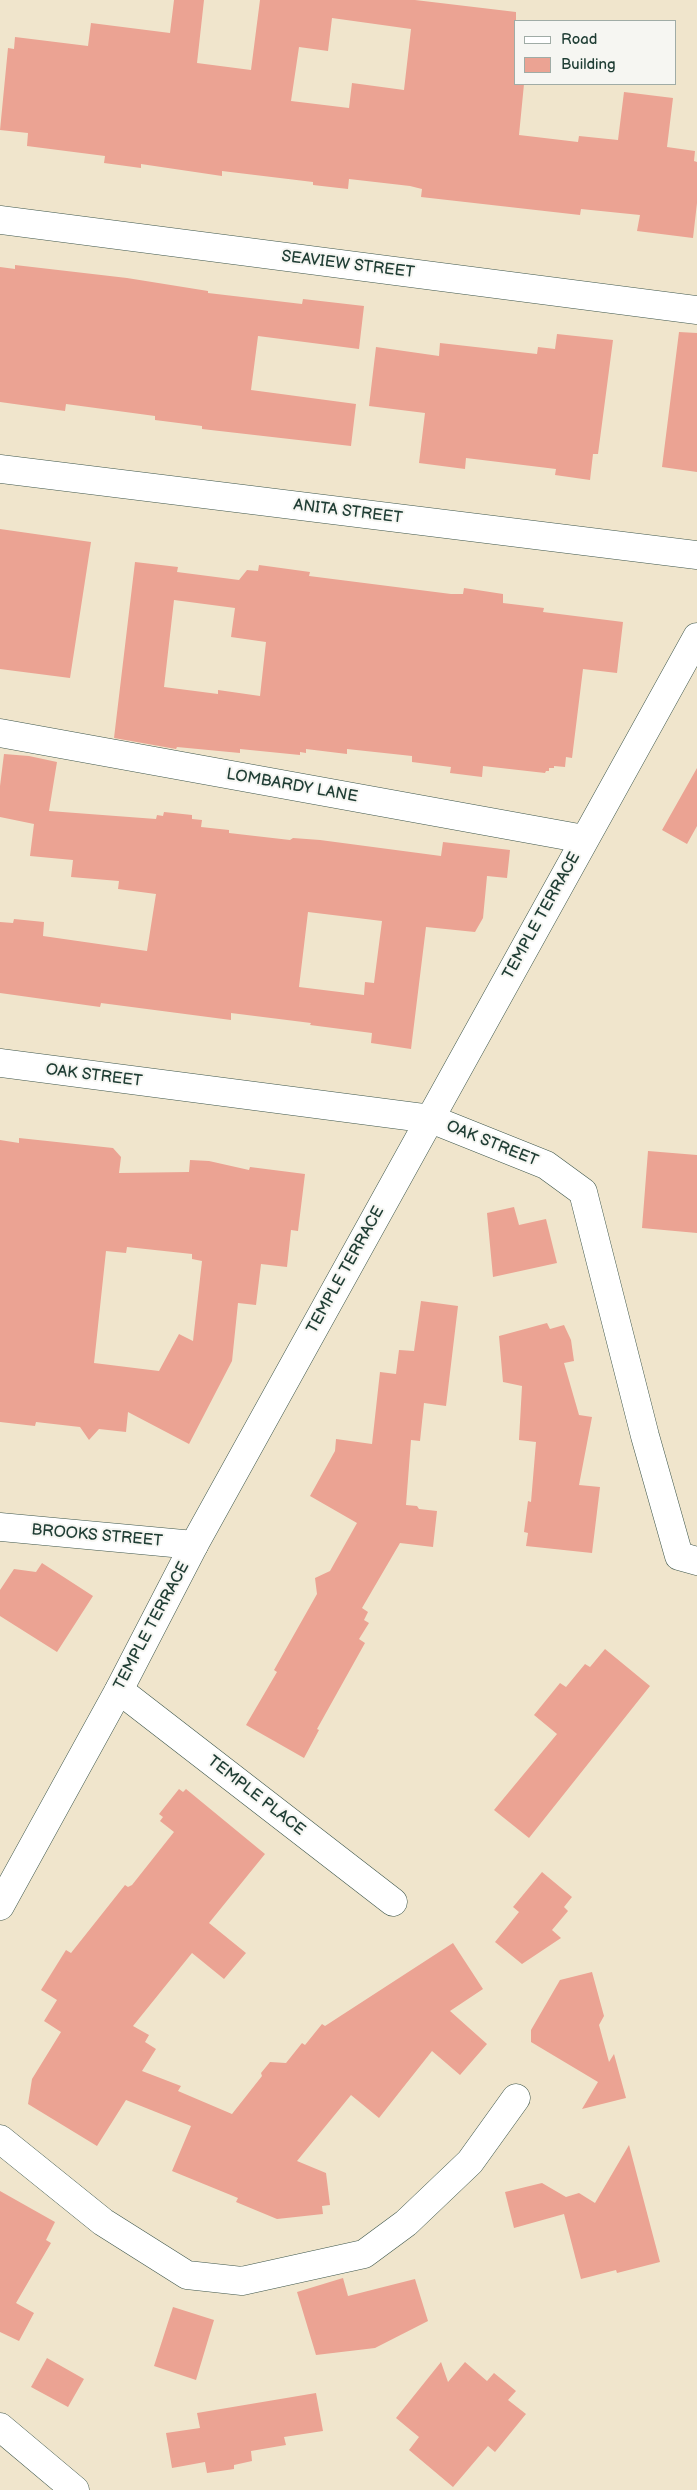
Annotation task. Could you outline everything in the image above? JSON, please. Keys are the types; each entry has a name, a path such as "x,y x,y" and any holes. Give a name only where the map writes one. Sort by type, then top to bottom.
{"street":[{"name":"SEAVIEW STREET","path":"0,220 697,310"},
{"name":"ANITA STREET","path":"0,469 697,555"},
{"name":"TEMPLE TERRACE","path":"0,1906 119,1690 194,1545 697,637"},
{"name":"LOMBARDY LANE","path":"0,733 584,839"},
{"name":"OAK STREET","path":"0,1064 430,1119 546,1165 583,1192 645,1436 679,1556 697,1561"},
{"name":"BROOKS STREET","path":"0,1527 194,1545"},
{"name":"TEMPLE PLACE","path":"119,1690 393,1902"},
{"path":"0,2139 103,2222 187,2274 242,2281 364,2254 406,2223 470,2162 516,2098"},
{"path":"0,2427 75,2490"}],"building":[{"path":"174,0 204,0 197,63 251,70 260,0 415,0 516,12 516,20 514,20 514,85 524,85 519,135 578,142 579,136 618,140 624,92 673,98 667,147 695,151 694,161 697,162 697,203 693,238 637,231 640,215 581,209 580,215 421,197 422,189 410,186 349,179 348,189 313,185 313,182 222,171 222,176 141,164 141,168 104,163 105,156 27,146 28,133 0,130 8,48 14,49 15,37 88,46 91,23 170,33","holes":["332,18 411,29 404,90 352,83 349,108 291,101 299,47 328,51"]},
{"path":"15,265 127,278 208,291 208,293 302,304 303,299 364,306 359,349 258,336 251,390 356,404 351,446 202,429 202,426 155,420 155,416 66,404 65,411 0,402 0,267 15,269"},
{"path":"679,332 697,333 697,472 662,467"},
{"path":"557,334 613,340 598,454 593,454 590,480 555,475 556,469 466,458 465,469 419,463 425,413 369,406 376,347 439,356 440,343 537,354 538,347 555,349"},
{"path":"0,529 91,542 70,678 0,669"},
{"path":"135,562 178,567 177,572 239,580 247,570 258,571 259,565 310,572 309,576 451,594 463,594 464,588 503,594 503,603 544,608 543,612 623,622 617,673 583,669 572,758 566,757 565,767 554,766 554,768 549,768 549,771 545,773 483,766 482,777 450,773 451,767 412,762 412,756 347,749 347,754 306,749 306,753 300,752 300,755 240,749 240,753 177,747 176,749 114,738","holes":["174,600 235,608 231,637 266,642 260,696 218,690 218,694 164,687"]},
{"path":"4,754 29,756 57,762 49,811 156,819 157,815 163,816 164,812 192,815 192,819 202,820 201,827 229,830 229,833 290,840 293,838 320,840 441,856 443,842 510,850 507,878 487,876 483,918 475,932 426,927 411,1049 371,1043 372,1033 310,1025 311,1023 231,1013 231,1020 101,1003 100,1007 0,993 0,922 13,923 14,919 44,922 43,936 147,951 156,894 118,889 119,881 71,877 73,860 30,856 34,824 0,817 0,786","holes":["308,912 382,921 374,983 365,982 364,995 299,987"]},
{"path":"697,768 697,826 687,844 662,830"},
{"path":"19,1138 113,1148 121,1157 119,1173 189,1172 190,1160 209,1161 249,1170 250,1167 305,1174 298,1231 291,1230 287,1267 261,1264 256,1305 238,1303 232,1361 189,1444 128,1412 126,1432 99,1429 89,1440 80,1427 36,1422 35,1426 0,1422 0,1140 19,1143","holes":["127,1247 192,1254 192,1259 202,1261 193,1341 179,1334 159,1371 94,1363 106,1251 126,1253"]},
{"path":"648,1151 697,1155 697,1233 642,1228"},
{"path":"514,1207 519,1225 546,1219 557,1263 493,1277 487,1213"},
{"path":"421,1301 458,1306 446,1406 424,1403 420,1441 411,1440 406,1505 437,1511 433,1547 400,1543 362,1608 368,1612 364,1620 369,1623 359,1639 365,1643 317,1729 319,1730 304,1758 246,1725 277,1672 274,1670 317,1594 315,1578 330,1571 357,1523 310,1496 335,1451 336,1439 372,1444 380,1372 396,1374 399,1350 414,1351"},
{"path":"547,1323 550,1329 564,1325 571,1340 574,1361 564,1363 579,1415 592,1417 579,1485 600,1487 592,1553 526,1546 528,1533 524,1532 528,1501 531,1502 536,1442 519,1440 522,1386 503,1382 499,1336"},
{"path":"42,1563 93,1596 57,1652 0,1616 0,1590 14,1569 36,1572"},
{"path":"605,1649 650,1686 529,1838 494,1810 557,1734 534,1715 560,1683 566,1687 585,1664 590,1667"},
{"path":"179,1789 183,1792 186,1789 265,1854 209,1923 246,1953 224,1979 192,1953 133,2026 149,2035 145,2042 156,2049 142,2071 181,2086 178,2091 232,2114 262,2076 261,2073 270,2062 286,2063 302,2043 305,2045 322,2024 325,2026 453,1943 483,1989 450,2011 487,2044 460,2075 432,2051 379,2118 351,2095 297,2161 326,2173 330,2205 322,2206 323,2214 277,2219 236,2202 238,2198 172,2171 191,2126 126,2100 97,2146 28,2104 32,2079 61,2032 44,2021 57,2000 41,1990 66,1950 71,1953 125,1885 128,1887 132,1885 174,1832 160,1821 163,1817 159,1814"},
{"path":"542,1872 572,1897 564,1907 568,1911 552,1930 561,1938 522,1964 495,1942 519,1912 513,1907"},
{"path":"592,1972 604,2016 599,2025 609,2062 614,2054 626,2098 582,2109 598,2082 531,2042 531,2030 560,1980"},
{"path":"629,2145 660,2262 617,2273 616,2270 581,2279 564,2214 514,2228 505,2192 542,2183 566,2197 579,2193 595,2203"},
{"path":"0,2191 55,2222 46,2240 51,2243 16,2303 34,2313 19,2341 0,2332"},
{"path":"343,2278 348,2296 415,2279 428,2321 375,2348 316,2355 297,2292"},
{"path":"173,2307 214,2320 196,2380 154,2366"},
{"path":"47,2358 84,2379 68,2407 31,2387"},
{"path":"441,2362 448,2382 465,2362 487,2381 494,2373 516,2391 508,2400 526,2414 495,2452 488,2446 453,2487 409,2450 419,2437 396,2418"},
{"path":"316,2393 323,2431 284,2437 286,2445 251,2451 252,2461 234,2465 234,2469 207,2473 205,2462 172,2468 166,2433 200,2428 197,2413"}]}
